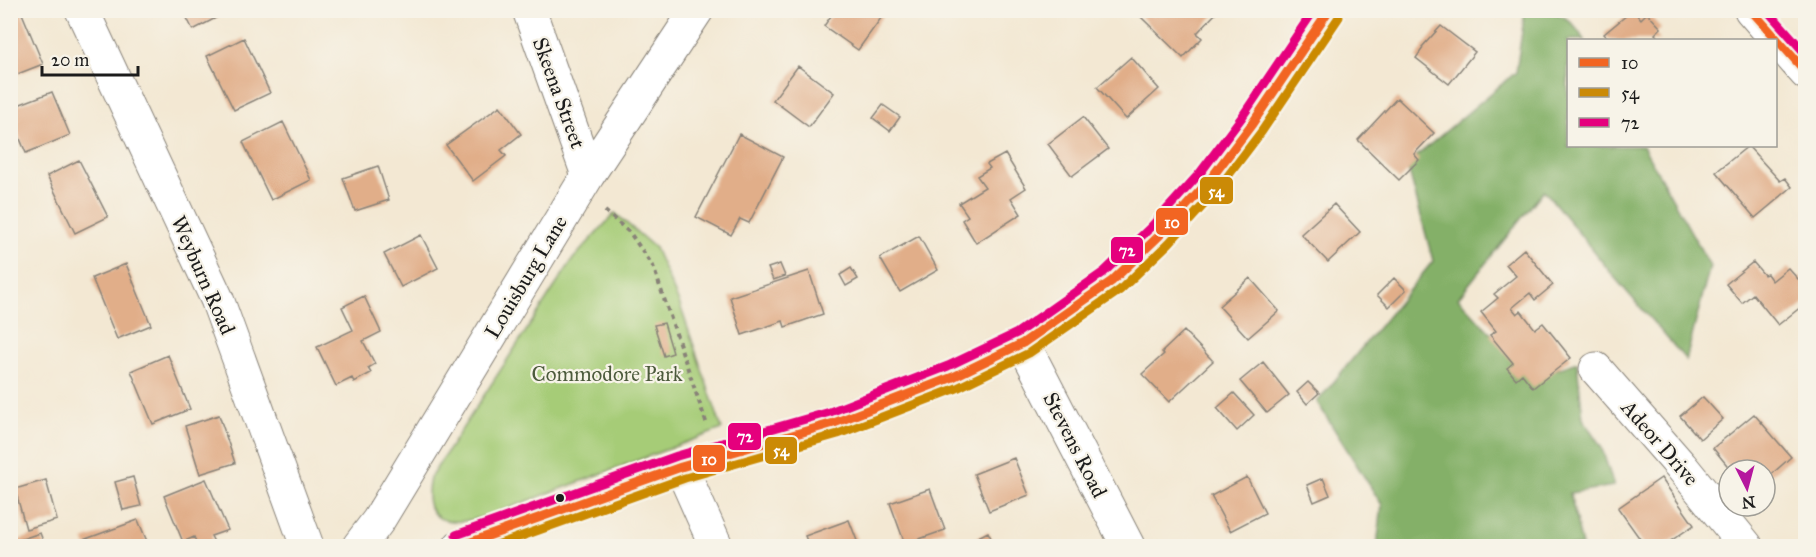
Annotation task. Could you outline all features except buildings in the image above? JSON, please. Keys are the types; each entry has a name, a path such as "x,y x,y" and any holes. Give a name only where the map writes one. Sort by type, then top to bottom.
{"street":[{"name":"Weyburn Road","path":"82,10 217,299 307,546"},
{"name":"Skeena Street","path":"529,10 588,175"},
{"name":"Louisburg Lane","path":"359,546 378,521 588,175 696,10"},
{"path":"460,546 681,467 834,423 953,377 1023,343 1112,281 1181,212 1209,181 1252,124 1329,10"},
{"path":"1751,10 1803,61"},
{"name":"Stevens Road","path":"1023,343 1128,546"},
{"name":"Adeor Drive","path":"1596,369 1681,466 1746,546"},
{"path":"681,467 716,546"}],"path":[{"path":"588,175 606,213 630,232 652,266 718,457"}],"green space":[{"path":"1525,11 1560,15 1572,24 1583,39 1567,39 1567,147 1644,147 1710,266 1686,360 1615,278 1544,190 1458,298 1533,378 1577,362 1583,419 1601,446 1614,486 1570,493 1582,546 1377,546 1382,505 1317,402 1433,261 1407,164 1516,72"},
{"name":"Commodore Park","path":"615,213 655,248 680,305 722,429 477,519 453,521 435,515 430,506 428,494 430,478 573,259"}],"transit line":[{"name":"72","path":"456,535 677,456 830,412 948,366 1017,333 1104,272 1151,227 1200,173 1242,117 1314,10"},
{"name":"10","path":"460,546 681,467 834,423 953,377 1023,343 1112,281 1160,235 1209,181 1252,124 1329,10"},
{"name":"10","path":"1751,10 1777,39"},
{"name":"72","path":"1767,10 1806,54"},
{"name":"54","path":"494,546 685,478 838,434 957,388 1029,353 1120,290 1169,243 1218,189 1262,131 1339,17"},
{"name":"10","path":"1777,39 1806,72"}]}
